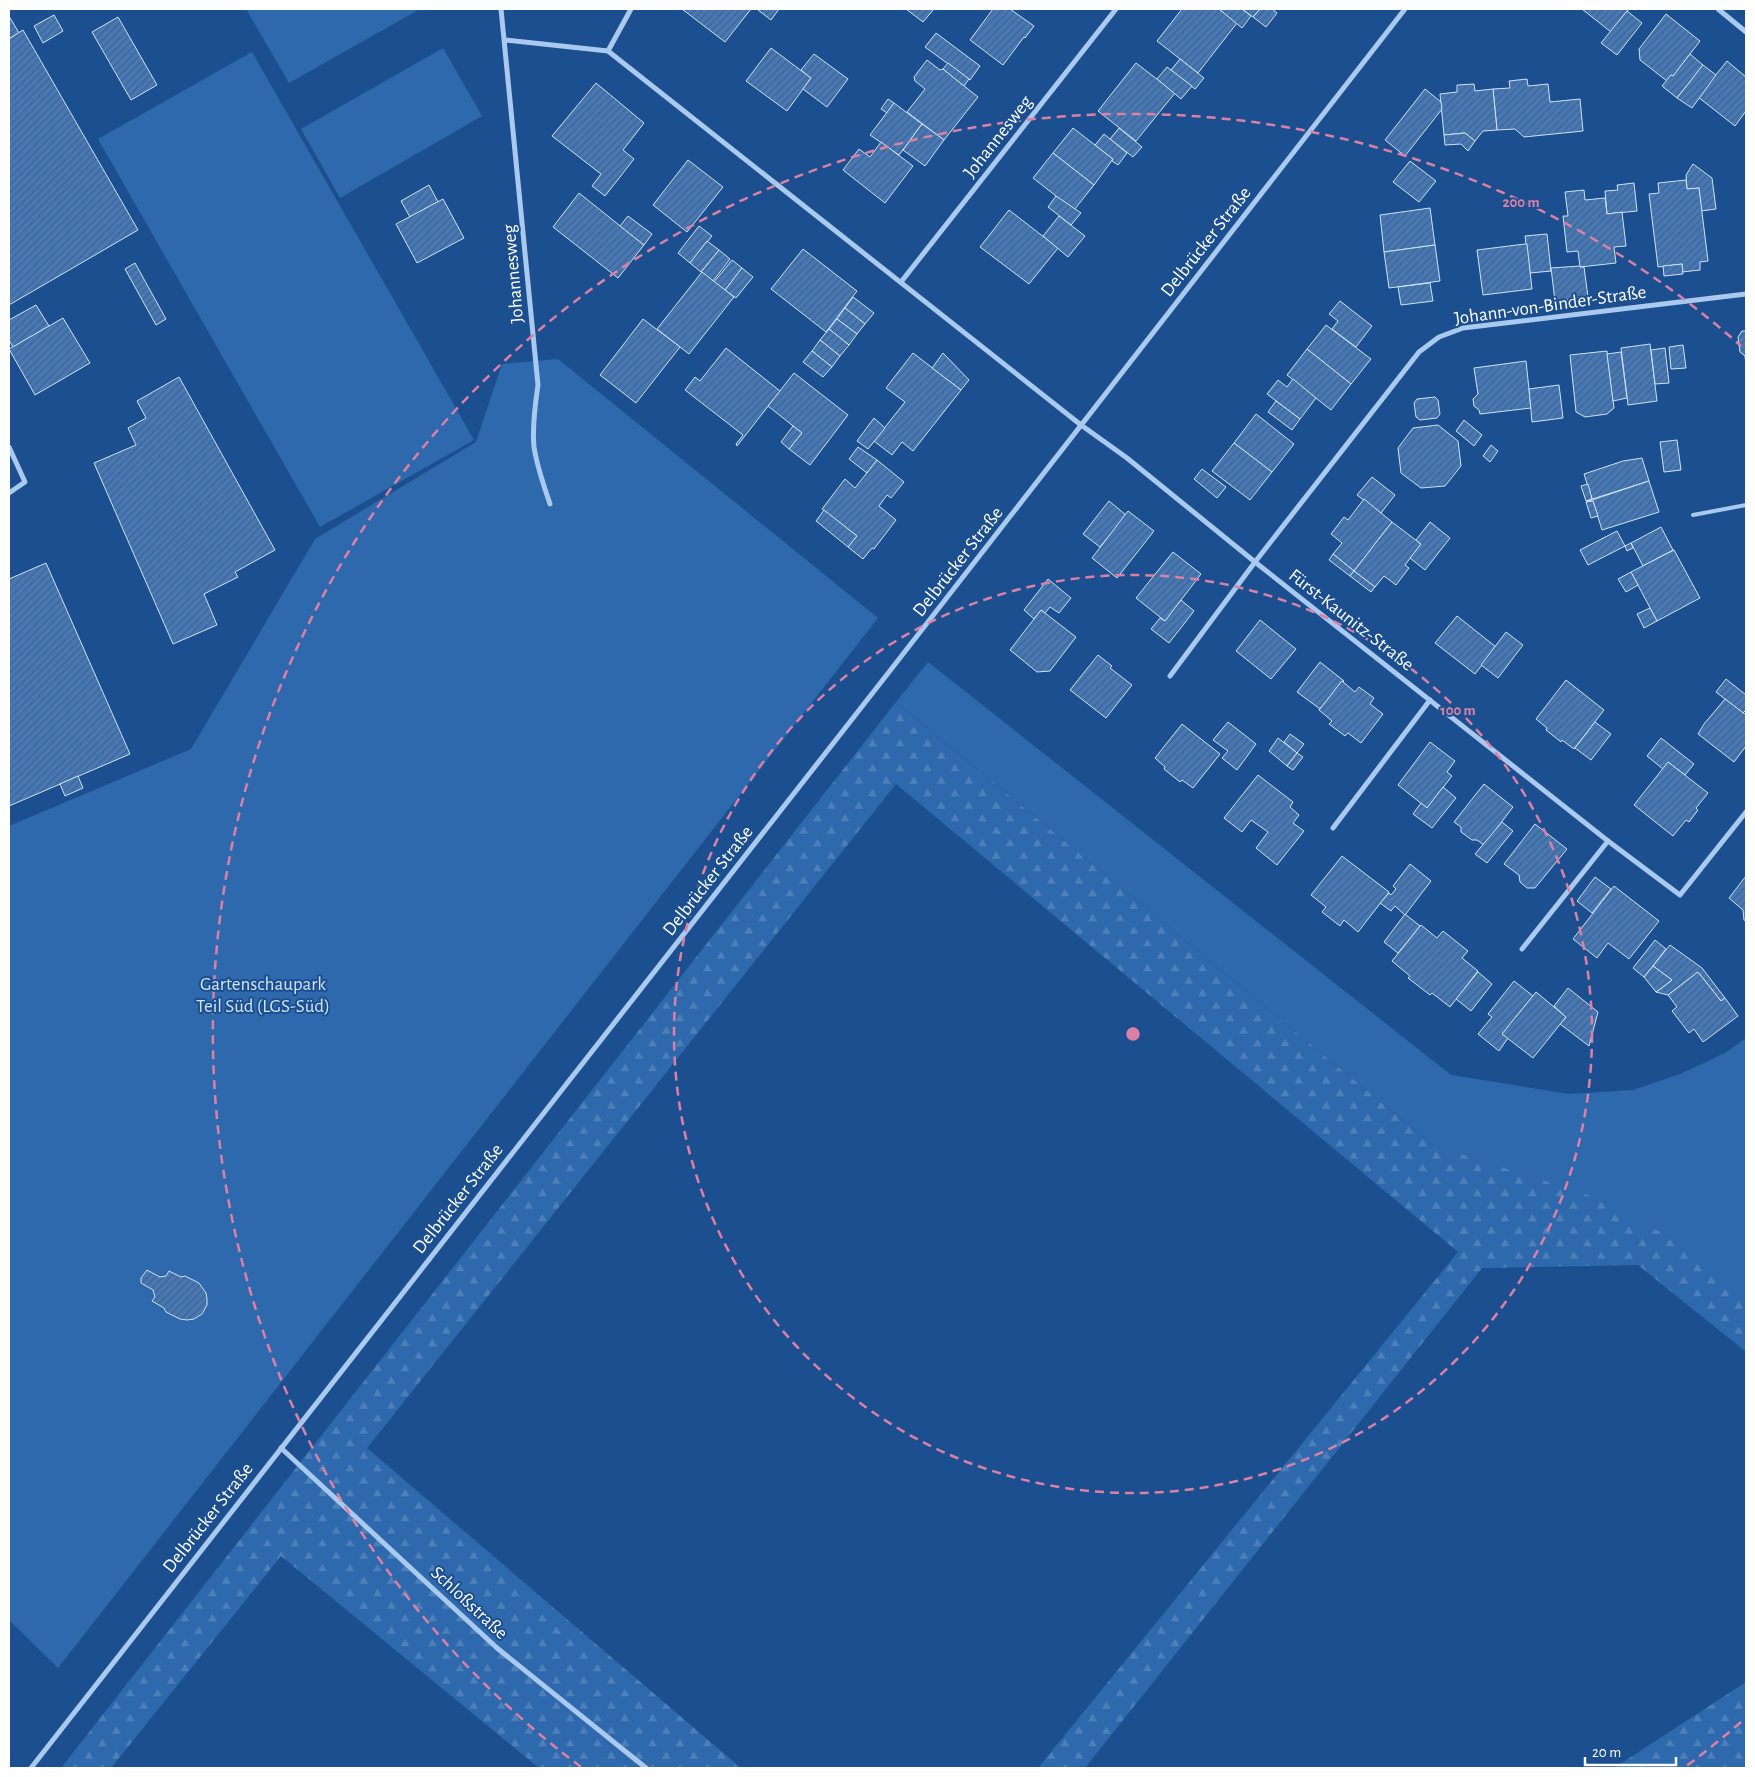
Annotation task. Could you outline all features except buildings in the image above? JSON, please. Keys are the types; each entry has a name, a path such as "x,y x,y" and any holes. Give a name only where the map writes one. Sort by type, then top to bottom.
{"street":[{"name":"Johannesweg","path":"501,9 538,385 534,416 534,447 540,475 550,504"},
{"path":"608,51 631,9"},
{"name":"Johannesweg","path":"901,282 1116,9"},
{"name":"Delbrücker Straße","path":"31,1768 1405,9"},
{"path":"1718,9 1746,32"},
{"path":"504,40 608,51 1081,425"},
{"name":"Johann-von-Binder-Straße","path":"1255,562 1420,352 1439,337 1463,328 1746,294"},
{"name":"Fürst-Kaunitz-Straße","path":"1081,425 1127,458 1255,562 1608,841 1680,895 1746,812"},
{"path":"9,446 25,482 9,493"},
{"path":"1170,676 1255,562"},
{"path":"1333,828 1430,700"},
{"path":"1522,949 1608,841"},
{"name":"Schloßstraße","path":"281,1448 497,1648 646,1768"}],"lane":[{"path":"1692,515 1746,505"}],"green space":[{"path":"246,9 420,9 289,83"},
{"path":"443,48 482,116 340,198 301,129"},
{"path":"252,52 474,440 320,527 98,139"},
{"name":"Gartenschaupark Teil Süd (LGS-Süd)","path":"558,359 878,618 58,1668 9,1620 9,826 191,749 315,539 476,442 502,364"},
{"path":"928,662 1451,1075 1569,1094 1633,1090 1680,1074 1725,1053 1746,1038 1746,1303 1664,1234 1588,1195 1433,1145 896,702"},
{"path":"896,702 1433,1145 1746,1160 1746,1352 1638,1265 1482,1268 1085,1768 1038,1768 1458,1252 896,784 367,1448 741,1768 539,1768 281,1556 111,1768 61,1768"},
{"path":"1746,1682 1746,1768 1614,1768"}]}
